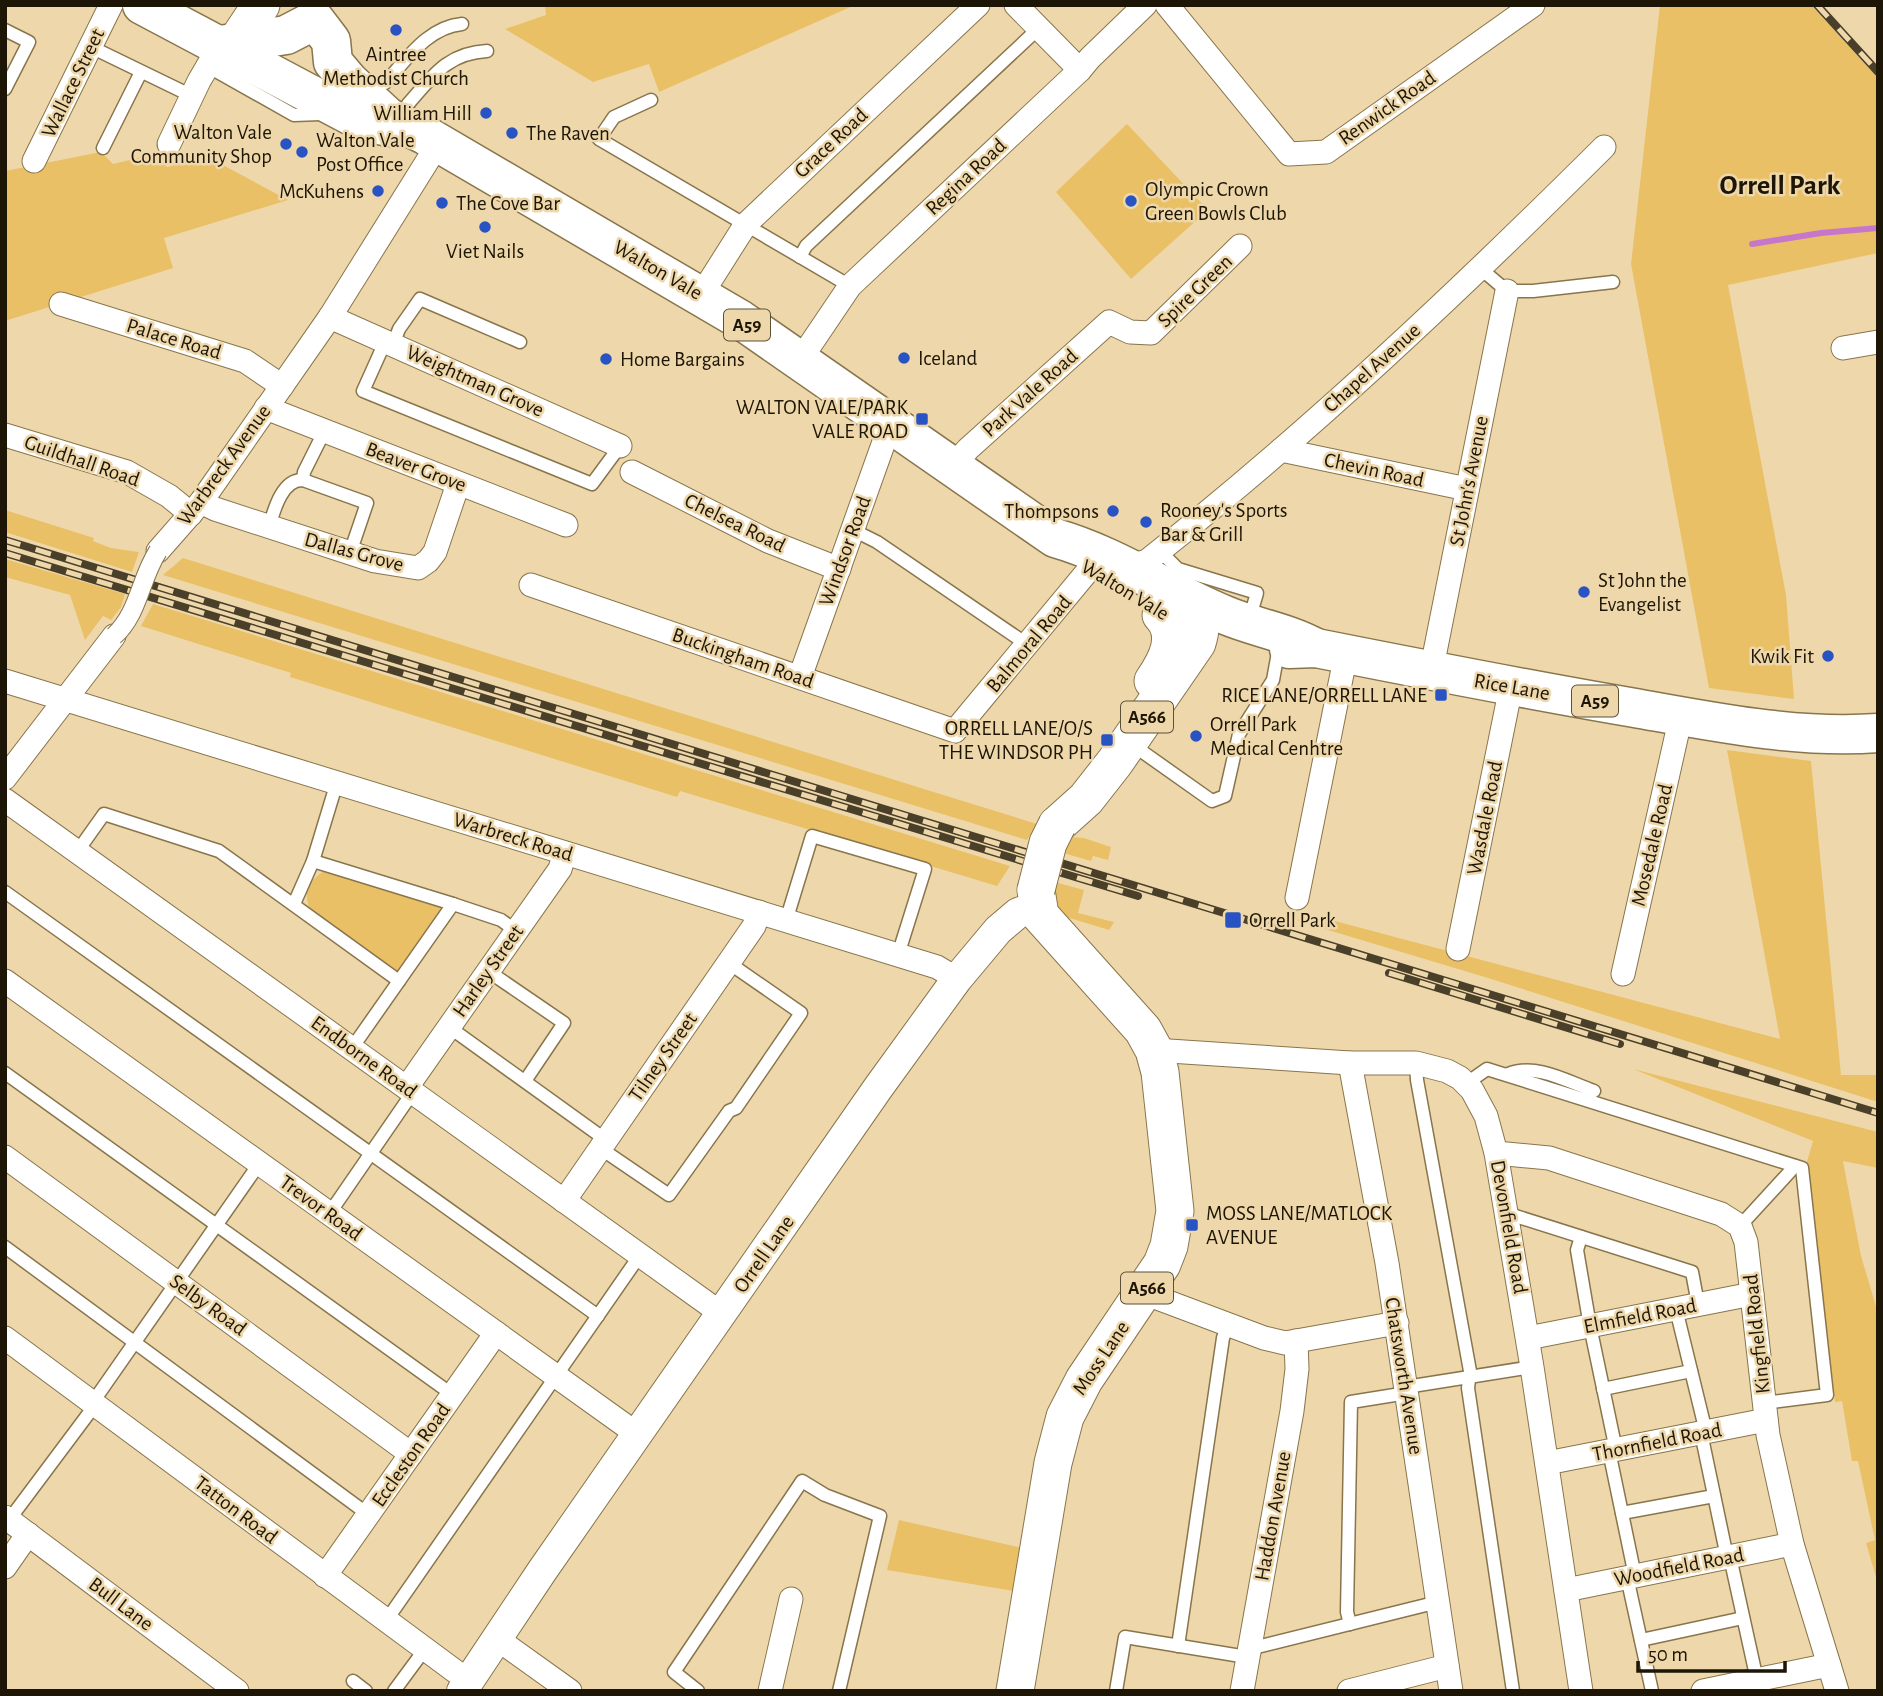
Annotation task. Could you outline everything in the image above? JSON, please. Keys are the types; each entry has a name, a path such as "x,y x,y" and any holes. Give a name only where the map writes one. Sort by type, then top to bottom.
{"highway":[{"name":"A59","path":"142,5 221,50 359,120 414,117"},
{"path":"221,50 286,35 319,18"},
{"path":"319,18 332,62 349,81 388,117 414,117"},
{"path":"319,18 350,46 414,117"},
{"name":"Walton Vale","path":"414,117 701,295 800,360 1055,538 1232,632"},
{"name":"Rice Lane","path":"1232,632 1511,687 1681,716 1810,733 1878,734"}],"main road":[{"path":"221,50 261,5"},
{"name":"A566","path":"1057,825 1086,799 1129,742 1232,632"},
{"name":"A566","path":"1036,898 1048,843 1057,825 1156,677 1232,632"},
{"name":"Moss Lane","path":"1021,1690 1058,1438 1072,1400 1162,1264 1169,1246 1175,1211 1160,1072 1154,1049 1135,1019 1040,915 1036,898"}],"street":[{"name":"Wallace Street","path":"34,161 111,5"},
{"name":"Grace Road","path":"701,295 746,224 978,5"},
{"path":"1016,5 1080,70"},
{"name":"Regina Road","path":"800,360 850,286 1080,70 1145,5"},
{"name":"Renwick Road","path":"1167,5 1289,154 1326,152 1533,5"},
{"path":"169,144 192,96 221,50"},
{"name":"Warbreck Avenue","path":"5,778 125,625 132,614 148,566 196,508 330,317 414,117"},
{"name":"Chapel Avenue","path":"1106,564 1147,561 1281,450 1481,270 1604,147"},
{"name":"Spire Green","path":"1109,322 1130,332 1152,333 1240,246"},
{"name":"St John's Avenue","path":"1431,672 1507,291"},
{"name":"Palace Road","path":"61,304 245,361 282,386"},
{"name":"Weightman Grove","path":"330,317 620,446"},
{"name":"Park Vale Road","path":"952,467 978,440 1109,322"},
{"path":"1843,348 1877,349"},
{"name":"Beaver Grove","path":"267,408 566,525"},
{"name":"Windsor Road","path":"800,677 890,425"},
{"name":"Guildhall Road","path":"5,435 127,472 196,508"},
{"name":"Chevin Road","path":"1281,450 1467,489"},
{"name":"Chelsea Road","path":"632,472 768,541 839,569"},
{"name":"Dallas Grove","path":"196,508 215,509 375,562 389,562 411,568 424,565 435,552 458,484"},
{"name":"Balmoral Road","path":"955,731 1028,645 1106,564"},
{"name":"Buckingham Road","path":"531,585 955,731"},
{"path":"1232,632 1297,898"},
{"name":"Warbreck Road","path":"5,681 937,967 957,979"},
{"name":"Wasdale Road","path":"1458,949 1511,687"},
{"name":"Mosedale Road","path":"1623,974 1681,716"},
{"name":"Endborne Road","path":"5,800 722,1314"},
{"name":"Harley Street","path":"410,1090 449,1027 560,869 565,853"},
{"name":"Orrell Lane","path":"464,1685 878,1088 957,979 999,930 1036,898"},
{"name":"Tilney Street","path":"564,1201 754,926 759,912"},
{"name":"Trevor Road","path":"5,981 637,1434"},
{"path":"1154,1049 1350,1063 1416,1063 1447,1071 1466,1083"},
{"name":"Chatsworth Avenue","path":"1350,1063 1397,1323 1451,1691"},
{"name":"Devonfield Road","path":"1466,1083 1486,1116 1496,1153 1548,1463 1581,1691"},
{"path":"1496,1153 1549,1158 1721,1214 1740,1226"},
{"name":"Selby Road","path":"5,1157 411,1454"},
{"name":"Kingfield Road","path":"1740,1226 1746,1242 1765,1412 1792,1544 1838,1691"},
{"path":"1144,1293 1275,1342 1296,1341 1397,1323"},
{"name":"Elmfield Road","path":"1528,1338 1752,1294"},
{"name":"Eccleston Road","path":"326,1576 496,1333"},
{"name":"Tatton Road","path":"5,1338 425,1649 464,1685"},
{"name":"Haddon Avenue","path":"1241,1691 1292,1410 1297,1369 1296,1341"},
{"name":"Thornfield Road","path":"1548,1463 1703,1432 1765,1412"},
{"name":"Bull Lane","path":"7,1518 237,1691"},
{"path":"5,1567 28,1534"},
{"name":"Woodfield Road","path":"1566,1590 1792,1544"},
{"path":"769,1691 791,1599"},
{"path":"496,1638 570,1691"},
{"path":"1703,1691 1829,1665"},
{"path":"1349,1691 1447,1666"}],"lane":[{"path":"414,117 435,32 462,24"},
{"path":"800,257 806,246 1039,28"},
{"path":"5,30 29,42 5,89"},
{"path":"91,47 192,96"},
{"path":"414,117 438,71 458,56 468,52 487,51"},
{"path":"103,148 141,72"},
{"path":"651,100 614,117 598,139 850,286"},
{"path":"1481,270 1507,291 1533,291 1613,282"},
{"path":"520,342 420,299 389,343 363,391 592,484 620,446"},
{"path":"303,480 304,472 324,432"},
{"path":"269,527 286,487 297,480 303,480 367,503 350,553"},
{"path":"853,530 877,542 1028,645"},
{"path":"1129,742 1212,800 1225,796 1238,734 1273,680 1232,632 1257,593 1182,571 1160,551"},
{"path":"294,904 313,861 337,782"},
{"path":"77,852 104,814 219,851 399,981"},
{"path":"786,920 812,836 925,869 898,955"},
{"path":"313,861 501,920 516,931"},
{"path":"5,892 597,1316"},
{"path":"352,1048 453,904"},
{"path":"449,1027 525,1081 669,1195 729,1111 736,1108 801,1013 729,963"},
{"path":"488,971 564,1023 525,1081"},
{"path":"1416,1063 1416,1080 1470,1371 1468,1388 1513,1691"},
{"path":"1466,1083 1487,1069 1507,1074 1802,1168 1827,1395 1765,1412"},
{"path":"1507,1074 1517,1070 1538,1070 1594,1091"},
{"path":"5,1073 453,1395"},
{"path":"329,1214 410,1090"},
{"path":"7,1518 94,1404 134,1342 259,1164"},
{"path":"1740,1226 1795,1166"},
{"path":"1506,1213 1692,1272 1687,1307 1691,1371 1714,1496 1757,1680"},
{"path":"1581,1237 1577,1250 1603,1389 1640,1640 1651,1691"},
{"path":"5,1247 369,1515"},
{"path":"386,1620 640,1255"},
{"path":"1178,1646 1223,1338 1228,1325"},
{"path":"1350,1624 1347,1612 1351,1402 1469,1377 1532,1367"},
{"path":"1603,1389 1691,1371"},
{"path":"698,1691 674,1672 802,1481 825,1495 880,1516 839,1691"},
{"path":"1622,1513 1714,1496"},
{"path":"1116,1691 1125,1637 1248,1653 1438,1602"},
{"path":"1640,1640 1743,1618"},
{"path":"394,1691 425,1649"},
{"path":"353,1681 366,1691"}],"shaded area":[{"path":"545,5 855,5 659,92 649,64 593,82 505,29 546,15"},
{"path":"1660,5 1811,5 1878,78 1878,253 1728,285 1786,595 1794,699 1709,688 1631,264"},
{"name":"Olympic Crown Green Bowls Club","path":"1127,124 1208,210 1131,279 1056,192"},
{"path":"101,152 113,164 155,154 167,167 208,157 288,200 164,238 173,268 5,321 5,171"},
{"path":"5,510 94,538 93,541 111,548 139,552 132,572 5,532"},
{"path":"183,558 1037,824 1027,840 163,575"},
{"path":"5,559 125,594 121,607 111,620 103,616 85,640 70,595 5,577"},
{"path":"153,604 1010,866 997,886 680,791 677,797 290,677 291,673 141,626"},
{"path":"1727,750 1811,761 1841,1075 1878,1075 1878,1102 1488,978 1298,921 1301,912 1780,1039"},
{"path":"1071,837 1084,838 1111,847 1108,860 1093,856 1091,861 1060,852"},
{"path":"324,871 334,871 449,906 400,974 309,907 309,886 314,878"},
{"path":"1051,881 1084,890 1078,913 1114,922 1109,930 1063,916 1056,909"},
{"path":"1633,1069 1878,1132 1878,1168 1843,1161 1861,1256 1878,1313 1878,1584 1866,1543 1875,1540 1858,1461 1852,1461 1842,1401 1835,1402 1806,1165 1813,1141"},
{"path":"899,1520 1027,1549 1019,1592 887,1570"}],"waterway":[{"path":"1752,244 1821,233 1878,228"}],"railway":[{"path":"1817,5 1878,72"},
{"path":"5,540 1878,1113"},
{"path":"5,553 1138,896"},
{"path":"1389,973 1620,1044"}],"place":[{"name":"Aintree Methodist Church","path":"396,30"},
{"name":"William Hill","path":"486,113"},
{"name":"The Raven","path":"512,133"},
{"name":"Walton Vale Community Shop","path":"286,144"},
{"name":"Walton Vale Post Office","path":"302,152"},
{"name":"McKuhens","path":"378,191"},
{"name":"Olympic Crown Green Bowls Club","path":"1131,201"},
{"name":"The Cove Bar","path":"442,203"},
{"name":"Viet Nails","path":"485,227"},
{"name":"Iceland","path":"904,358"},
{"name":"Home Bargains","path":"606,359"},
{"name":"WALTON VALE/PARK VALE ROAD","path":"922,419"},
{"name":"Thompsons","path":"1113,511"},
{"name":"Rooney's Sports Bar & Grill","path":"1146,522"},
{"name":"St John the Evangelist","path":"1584,592"},
{"name":"Kwik Fit","path":"1828,656"},
{"name":"RICE LANE/ORRELL LANE","path":"1441,695"},
{"name":"Orrell Park Medical Cenhtre","path":"1196,736"},
{"name":"ORRELL LANE/O/S THE WINDSOR PH","path":"1107,740"},
{"name":"Orrell Park","path":"1233,920"},
{"name":"MOSS LANE/MATLOCK AVENUE","path":"1192,1225"}],"district":[{"name":"Orrell Park","path":"1780,186"}]}
